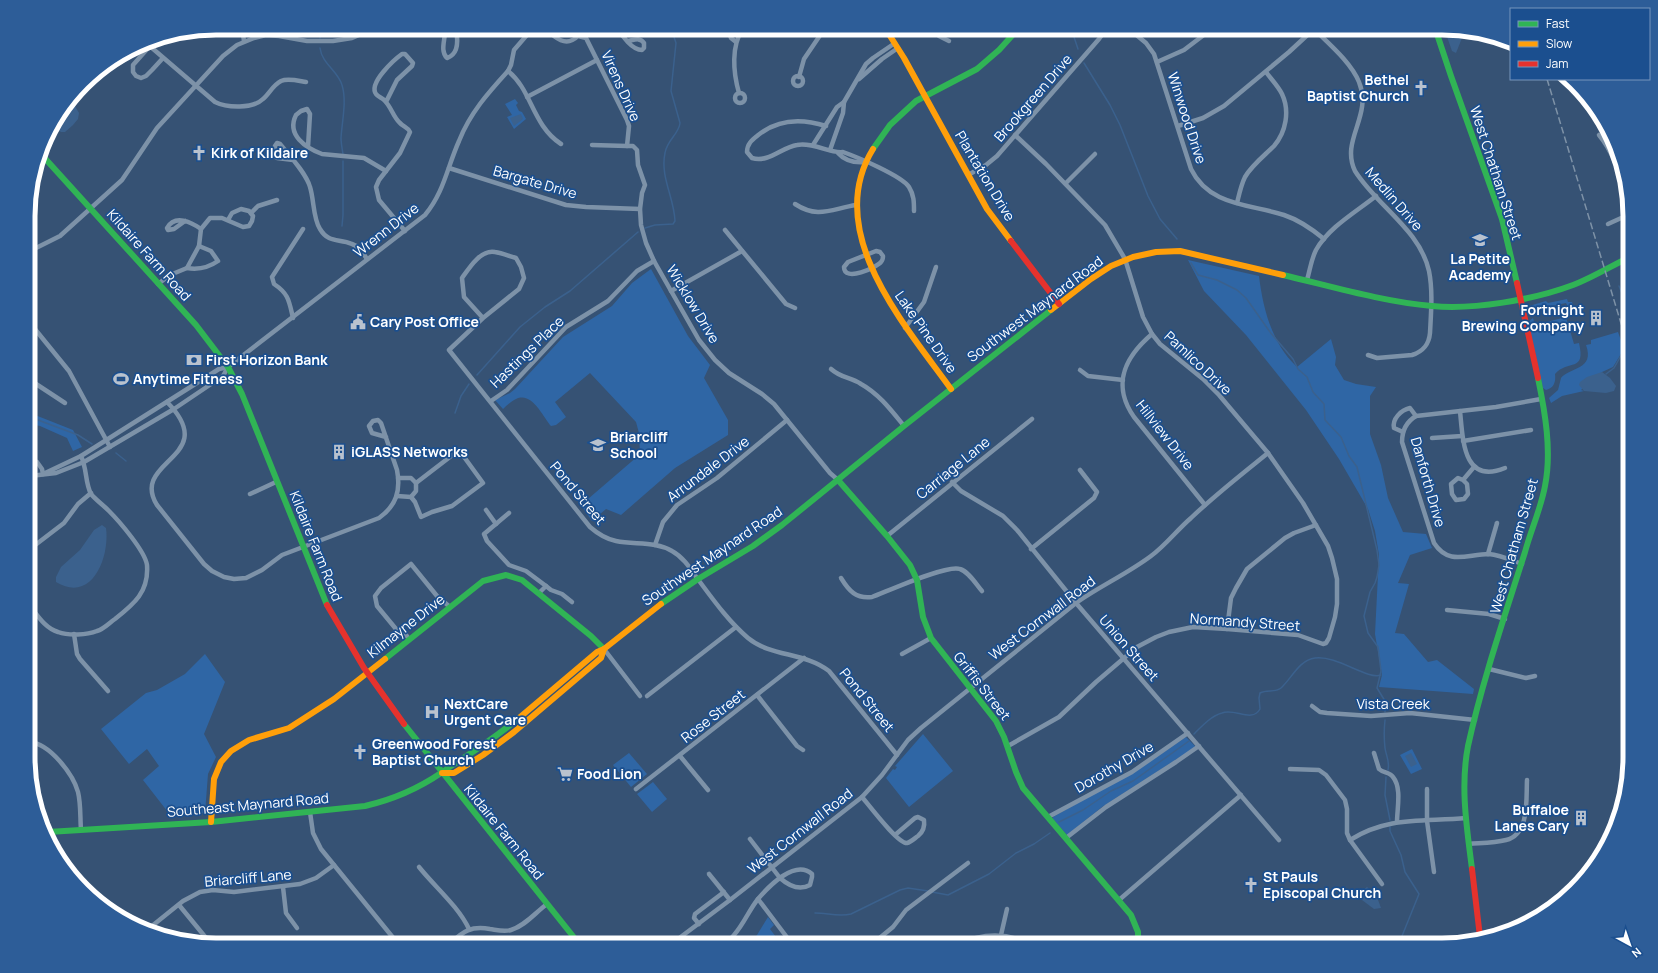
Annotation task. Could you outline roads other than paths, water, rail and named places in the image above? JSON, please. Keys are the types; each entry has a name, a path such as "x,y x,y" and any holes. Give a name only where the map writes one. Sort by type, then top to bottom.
{"main road":[{"name":"Plantation Drive","path":"890,35 987,209 1059,304"},
{"name":"Lake Pine Drive","path":"951,389 905,328 888,300 872,268 858,226 856,205 859,180 866,162 878,141 895,119 924,96 976,70 992,57 1012,35"},
{"name":"West Chatham Street","path":"1437,35 1501,218 1533,353 1548,439 1548,466 1543,492 1489,669 1468,747 1464,778 1466,818 1480,935"},
{"name":"Kildaire Farm Road","path":"45,158 92,208 207,338 228,367 242,394 276,482 329,610 366,673 442,773 574,938"},
{"name":"Southwest Maynard Road","path":"442,773 449,767 484,746 539,702 597,652 604,649 669,598 753,546 1103,270 1125,259 1144,253 1180,251 1393,300 1431,306 1480,306 1551,292 1573,285 1623,260"},
{"name":"Griffis Street","path":"838,480 907,560 917,580 923,617 931,638 996,721 1008,746 1018,778 1023,788 1134,919 1138,932 1138,938"},
{"name":"Kilmayne Drive","path":"211,822 214,779 222,762 231,751 249,740 284,730 334,698 483,580 495,576 506,575 515,577 527,583 591,636 604,649"},
{"name":"Southwest Maynard Road","path":"442,773 454,773 483,755 514,732 602,657 604,649"},
{"path":"514,732 514,728 531,713 539,702"},
{"name":"Southeast Maynard Road","path":"51,832 211,822 379,803 442,773"}],"street":[{"path":"243,35 244,41"},
{"path":"35,248 60,236 122,180 157,128 230,50 244,41 266,36 279,36 306,41 324,42 342,40 359,35"},
{"path":"444,35 443,50 447,58 452,56 457,49 457,35"},
{"path":"527,35 514,50 511,65 508,71 516,79 545,130 561,144"},
{"name":"Virens Drive","path":"553,35 558,40 564,42 572,41 578,36 586,38 628,124 627,146"},
{"path":"623,35 628,41"},
{"path":"730,35 736,42"},
{"path":"739,93 734,69 736,42 740,35"},
{"path":"799,76 804,59 820,35"},
{"path":"939,35 949,41"},
{"name":"Brookgreen Drive","path":"968,175 992,160 1016,135 1101,35"},
{"name":"Winwood Drive","path":"1136,35 1149,46 1158,62 1192,169 1199,181 1215,195 1237,204 1291,218 1324,239"},
{"path":"1158,62 1184,50 1203,35"},
{"path":"1178,126 1219,110 1266,72 1306,35"},
{"name":"Medlin Drive","path":"1320,35 1350,67 1359,80 1363,95 1363,106 1350,152 1357,175 1414,240 1426,261 1430,280 1430,339 1426,347 1422,351 1412,355 1377,358 1368,355"},
{"path":"813,145 837,107 844,102 869,61 896,45"},
{"path":"148,48 133,65 133,72 136,76 141,78 146,76 162,58"},
{"path":"150,48 215,102 220,104 247,105 260,102 276,85 282,81 290,80 306,82"},
{"path":"386,102 397,80 412,66 412,63 405,54 402,54 389,65 382,74 376,86 375,94 386,102 397,120 410,130 400,152 377,183 377,197 405,231"},
{"path":"527,97 597,60"},
{"name":"Wrenn Drive","path":"228,367 425,215 433,206 445,182 459,140 472,114 508,71"},
{"path":"1237,204 1244,178 1252,167 1278,141 1286,123 1284,99 1278,87 1266,72"},
{"path":"830,150 843,113 844,102"},
{"path":"308,147 310,114 307,109 296,115 294,134 298,140 308,147 316,152 329,156 364,158 386,171"},
{"path":"826,126 802,121 782,122 766,129 749,143 747,148 749,155 756,159 770,156 796,145 813,145 838,153 843,152 894,175 905,182 910,188 914,197 914,211"},
{"name":"Pamlico Drive","path":"1016,135 1066,183 1105,225 1125,259 1143,317 1152,334 1160,344 1211,386 1268,453 1304,503 1332,558 1337,579 1338,604 1336,617 1326,643"},
{"path":"1599,135 1610,150"},
{"path":"293,160 277,158 274,156 276,144 280,144 293,160 310,185 319,228 332,240 347,242 355,245 367,259"},
{"path":"592,145 627,146"},
{"name":"Wicklow Drive","path":"627,146 633,146 637,150 638,165 645,185 640,209 642,232 654,260 699,340 715,360 735,377 769,399 830,473 838,480"},
{"path":"1066,183 1095,154"},
{"name":"Bargate Drive","path":"449,168 566,205 640,209"},
{"path":"1307,280 1314,257 1324,239 1334,229 1376,196"},
{"path":"251,213 258,206 277,200"},
{"path":"795,204 812,212 829,211 856,205"},
{"path":"187,268 199,246 201,229 210,218 228,220 243,227 249,226 253,216 249,211 242,209 232,213 228,220"},
{"path":"1608,224 1623,217"},
{"path":"184,221 191,222 201,229"},
{"path":"293,318 288,299 284,291 274,284 272,277 303,229"},
{"path":"725,230 786,304 795,308"},
{"path":"158,284 170,275 187,268 196,270 205,268 218,261 210,251 199,246"},
{"path":"494,251 516,258 521,267 524,278 519,289 483,318 464,298 462,278 472,264 486,253 494,251"},
{"path":"671,291 742,251"},
{"path":"876,251 880,252 883,256 881,263 853,275 847,274 844,267 848,262 867,254 876,251"},
{"name":"Hastings Place","path":"491,401 507,390 566,327 608,301 637,270 654,260"},
{"path":"905,328 917,314 924,302 936,268"},
{"name":"Pond Street","path":"483,318 449,350 590,527 598,534 616,541 655,545 666,548 680,557 736,627 749,639 762,646 804,658 822,665 835,676 897,755"},
{"path":"35,329 69,371 110,447"},
{"name":"Hillview Drive","path":"1152,334 1137,347 1131,356 1123,380 1124,395 1129,410 1206,505"},
{"path":"43,474 81,456 219,369 228,367"},
{"path":"35,475 56,473 84,462 174,409 223,376 228,367"},
{"path":"831,369 838,376 860,383 878,395 904,426"},
{"path":"1080,370 1088,376 1123,380"},
{"path":"35,383 65,403"},
{"name":"Danforth Drive","path":"1522,564 1497,555 1488,554 1454,558 1443,554 1438,549 1434,543 1402,442 1403,432 1408,423 1416,416 1496,407 1541,399"},
{"path":"167,402 182,421 185,428 185,436 181,448 156,474 152,484 153,495 157,505 208,568 224,577 234,579 246,578 262,570 282,555 303,546 336,536 379,518 390,509 397,496 398,478 386,437"},
{"path":"1403,432 1394,428 1394,422 1397,416 1402,411 1410,408 1416,416"},
{"path":"1460,411 1463,438 1469,459 1474,467 1482,471 1489,472 1494,472 1504,468"},
{"name":"Carriage Lane","path":"887,536 952,482 1032,419"},
{"name":"Arrundale Drive","path":"655,545 662,522 677,505 717,478 787,420"},
{"path":"1432,438 1463,438 1531,430"},
{"path":"397,496 411,497 415,502 421,517 452,506 483,483 459,450 416,483"},
{"name":"West Cornwall Road","path":"680,938 862,797 915,734 970,688 1076,603 1152,555 1206,505 1268,453"},
{"path":"35,613 41,621 51,629 60,633 88,634 100,630 133,606 143,590 147,572 146,559 141,549 114,516 91,493 84,462 81,456"},
{"path":"35,461 42,469 43,474"},
{"path":"1464,480 1474,467"},
{"path":"1032,549 1094,498 1096,492 1080,470"},
{"path":"398,478 411,478 416,483 416,491 411,497"},
{"path":"1458,478 1464,480 1468,484 1468,494 1464,499 1456,500 1452,494 1451,484 1458,478"},
{"path":"250,494 276,482"},
{"name":"Union Street","path":"952,482 961,491 1003,516 1017,530 1076,603 1280,840"},
{"path":"35,545 64,523 78,504 91,493"},
{"path":"486,510 496,524"},
{"path":"509,513 484,534 487,541 509,565 526,571 546,586 562,594 572,602"},
{"path":"1488,554 1498,523"},
{"path":"1227,629 1233,593 1247,569 1285,538 1316,525"},
{"path":"409,639 404,632 396,629 377,606 375,596 381,588 411,564 438,596 450,607"},
{"path":"841,578 852,593 860,598 865,598 950,568 959,568 966,573 982,591"},
{"path":"539,593 546,586"},
{"path":"1447,610 1489,614 1505,619"},
{"path":"647,696 736,627"},
{"name":"Normandy Street","path":"1008,746 1059,717 1123,658 1146,642 1169,632 1193,627 1227,629 1298,635 1306,637 1319,644 1326,643"},
{"path":"74,634 77,654 108,691"},
{"path":"902,654 931,638"},
{"name":"Kilmayne Drive","path":"604,649 640,696"},
{"name":"Rose Street","path":"636,789 804,658"},
{"path":"1489,669 1526,678 1534,676"},
{"path":"757,695 796,746 803,750"},
{"name":"Vista Creek","path":"1312,706 1320,712 1327,713 1371,716 1410,713 1475,720"},
{"name":"Dorothy Drive","path":"1048,817 1132,772 1188,733"},
{"path":"35,743 41,745 50,751 74,781 79,799 81,830"},
{"path":"1066,838 1106,807 1199,746"},
{"path":"1374,753 1379,769 1391,775 1396,781 1398,790 1397,822"},
{"path":"680,756 708,790"},
{"path":"1290,769 1319,770 1345,800 1347,809 1347,833 1350,840 1382,884"},
{"path":"1469,844 1508,840 1519,832 1524,819 1527,780"},
{"path":"1427,789 1427,821 1434,872"},
{"path":"1119,900 1241,795"},
{"path":"862,797 895,836 903,842 909,842 924,830 924,820 918,817 915,818 895,836"},
{"path":"310,812 313,833 317,842 393,938"},
{"path":"1350,840 1368,830 1397,822 1466,818"},
{"path":"731,938 758,899 780,878 796,869 806,870 812,874 812,877 810,885 802,888 793,887 786,884 780,878 750,839"},
{"path":"880,938 893,928 902,915 912,905 968,862"},
{"name":"Briarcliff Lane","path":"152,926 188,898 205,891 234,892 300,884 312,880 334,865"},
{"path":"419,867 460,914 469,929"},
{"path":"709,874 730,900"},
{"path":"283,887 286,913 296,928"},
{"path":"699,924 694,918 695,914 724,892"},
{"path":"758,899 787,938"},
{"path":"457,938 469,929 481,928 503,931 513,929 525,922 547,904"},
{"path":"179,905 206,938"},
{"path":"1001,935 1007,909"},
{"path":"974,938 979,936 1001,935 1017,938"}],"waterway":[{"path":"645,228 655,225 673,224 675,221 664,170 666,148 678,130 680,123 671,91 676,43 673,35"},
{"path":"1073,35 1078,49"},
{"path":"320,48 321,54 342,85 344,104 341,144 343,154"},
{"path":"1084,63 1110,105 1120,125 1148,196 1160,219 1177,239"},
{"path":"342,226 343,161"},
{"path":"477,375 520,327 545,307 570,291 638,232"},
{"path":"1191,263 1198,275 1217,280 1237,290 1246,298 1270,332 1293,359 1298,369 1307,377 1313,392 1324,404 1325,420 1341,437 1349,456 1357,467 1377,550 1379,565 1377,577 1370,592 1364,616 1368,633 1378,647 1381,671 1377,688 1385,701 1385,712"},
{"path":"1619,286 1623,296"},
{"path":"1606,374 1614,368 1623,352"},
{"path":"455,413 461,396 469,384"},
{"path":"35,419 78,435 92,444"},
{"path":"116,453 126,461"},
{"path":"1194,734 1210,719 1218,714 1232,712 1253,715 1257,713 1260,709 1260,693 1281,688 1296,670 1309,659 1324,658 1342,663 1368,674 1375,676 1381,675"},
{"path":"1385,720 1384,741 1388,761 1388,770"},
{"path":"1059,822 1083,810 1111,791 1133,781 1189,741"},
{"path":"1386,777 1385,795 1390,820"},
{"path":"1390,827 1390,831 1401,855 1405,872 1419,894 1402,938"},
{"path":"932,892 948,895 989,874 1016,853 1034,844 1050,833"},
{"path":"815,913 846,915 900,890 908,888 928,891"}],"railway":[{"path":"1547,80 1623,330"}],"place":[{"name":"Bethel Baptist Church","path":"1421,88"},
{"name":"Kirk of Kildaire","path":"199,153"},
{"name":"La Petite Academy","path":"1480,240"},
{"name":"Fortnight Brewing Company","path":"1596,318"},
{"name":"Cary Post Office","path":"358,322"},
{"name":"First Horizon Bank","path":"194,360"},
{"name":"Anytime Fitness","path":"121,379"},
{"name":"Briarcliff School","path":"598,445"},
{"name":"iGLASS Networks","path":"339,452"},
{"name":"NextCare Urgent Care","path":"432,712"},
{"name":"Greenwood Forest Baptist Church","path":"360,752"},
{"name":"Food Lion","path":"565,774"},
{"name":"Buffaloe Lanes Cary","path":"1581,818"},
{"name":"St Pauls Episcopal Church","path":"1251,885"}]}
